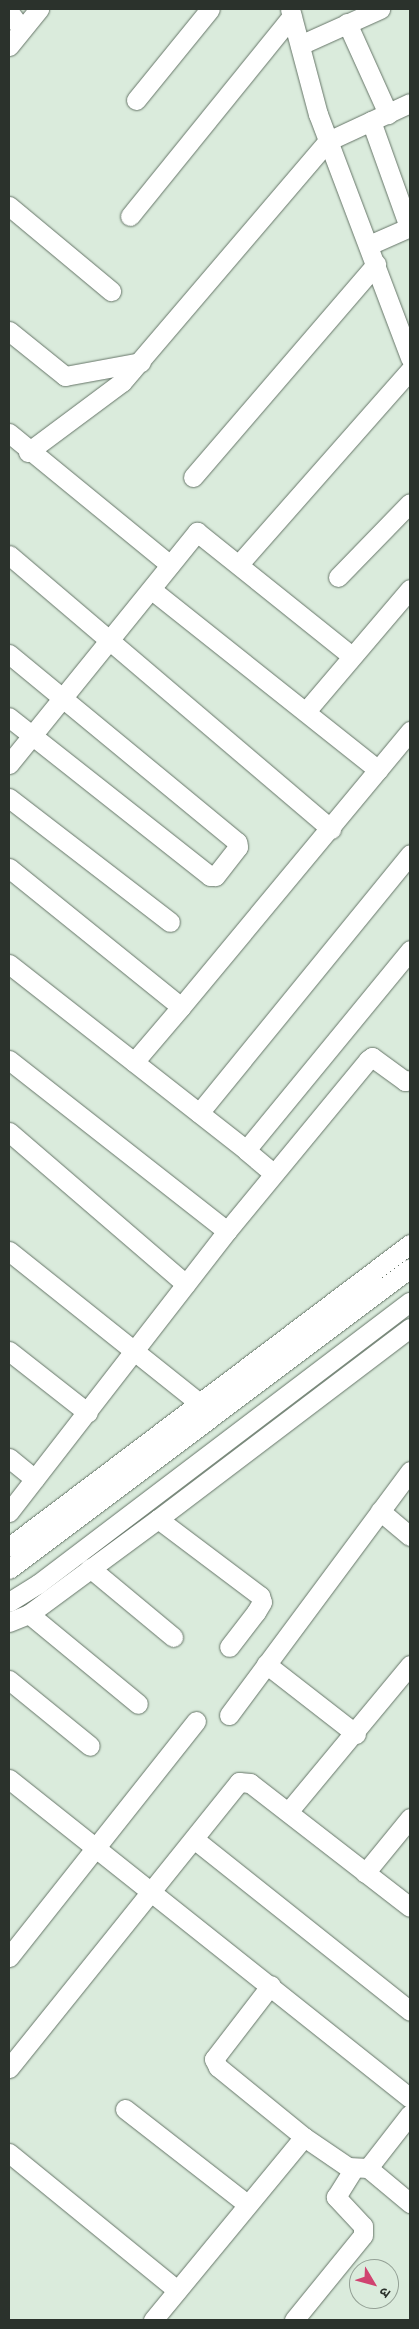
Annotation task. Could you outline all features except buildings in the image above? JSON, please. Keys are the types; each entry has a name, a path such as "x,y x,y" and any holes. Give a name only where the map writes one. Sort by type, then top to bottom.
{"street":[{"path":"9,46 39,9"},
{"path":"136,100 210,9"},
{"path":"300,45 380,9"},
{"path":"9,12 22,30"},
{"path":"291,12 328,142 376,264 402,311 410,358"},
{"path":"130,216 291,12"},
{"path":"347,23 379,117 410,227 369,245"},
{"path":"28,452 122,382 328,142 410,103"},
{"path":"9,206 111,291"},
{"path":"193,477 376,264"},
{"path":"9,331 65,376 141,362"},
{"path":"239,564 410,370"},
{"path":"9,433 28,452 170,565"},
{"path":"338,577 410,503"},
{"path":"9,764 31,734 111,640 197,532 352,656"},
{"path":"9,555 331,829"},
{"path":"307,710 410,589"},
{"path":"152,590 307,710 378,770"},
{"path":"9,654 237,842 238,847 216,876 210,876 9,717"},
{"path":"134,1062 331,829 410,731"},
{"path":"9,798 170,922"},
{"path":"199,1113 410,854"},
{"path":"9,868 181,1007"},
{"path":"246,1150 410,950"},
{"path":"9,964 274,1173"},
{"path":"9,1512 88,1413 227,1231 372,1057 405,1081 410,1080"},
{"path":"9,1060 227,1231"},
{"path":"9,1132 186,1284"},
{"path":"9,1546 201,1404 410,1244"},
{"path":"9,1251 201,1404"},
{"path":"9,1569 410,1268"},
{"path":"9,1602 54,1573 410,1302"},
{"path":"9,1622 29,1614 158,1520 410,1328"},
{"path":"9,1351 88,1413"},
{"path":"9,1458 35,1479"},
{"path":"229,1715 410,1471"},
{"path":"380,1511 410,1536"},
{"path":"158,1520 260,1596 262,1602 256,1612 229,1647"},
{"path":"90,1568 173,1637"},
{"path":"29,1614 138,1704"},
{"path":"266,1664 356,1734"},
{"path":"288,1812 356,1734 410,1665"},
{"path":"9,1680 90,1746"},
{"path":"9,1957 196,1721"},
{"path":"9,2068 152,1892 235,1786 244,1781 288,1812 410,1907"},
{"path":"12,1789 95,1847 410,2098"},
{"path":"365,1873 410,1818"},
{"path":"194,1839 410,2011"},
{"path":"271,1986 214,2059 218,2067 304,2137 361,2168 410,2203"},
{"path":"124,2109 247,2204"},
{"path":"294,2320 363,2235 363,2226 336,2197 410,2114"},
{"path":"153,2320 304,2137"},
{"path":"9,2154 176,2290"}]}
